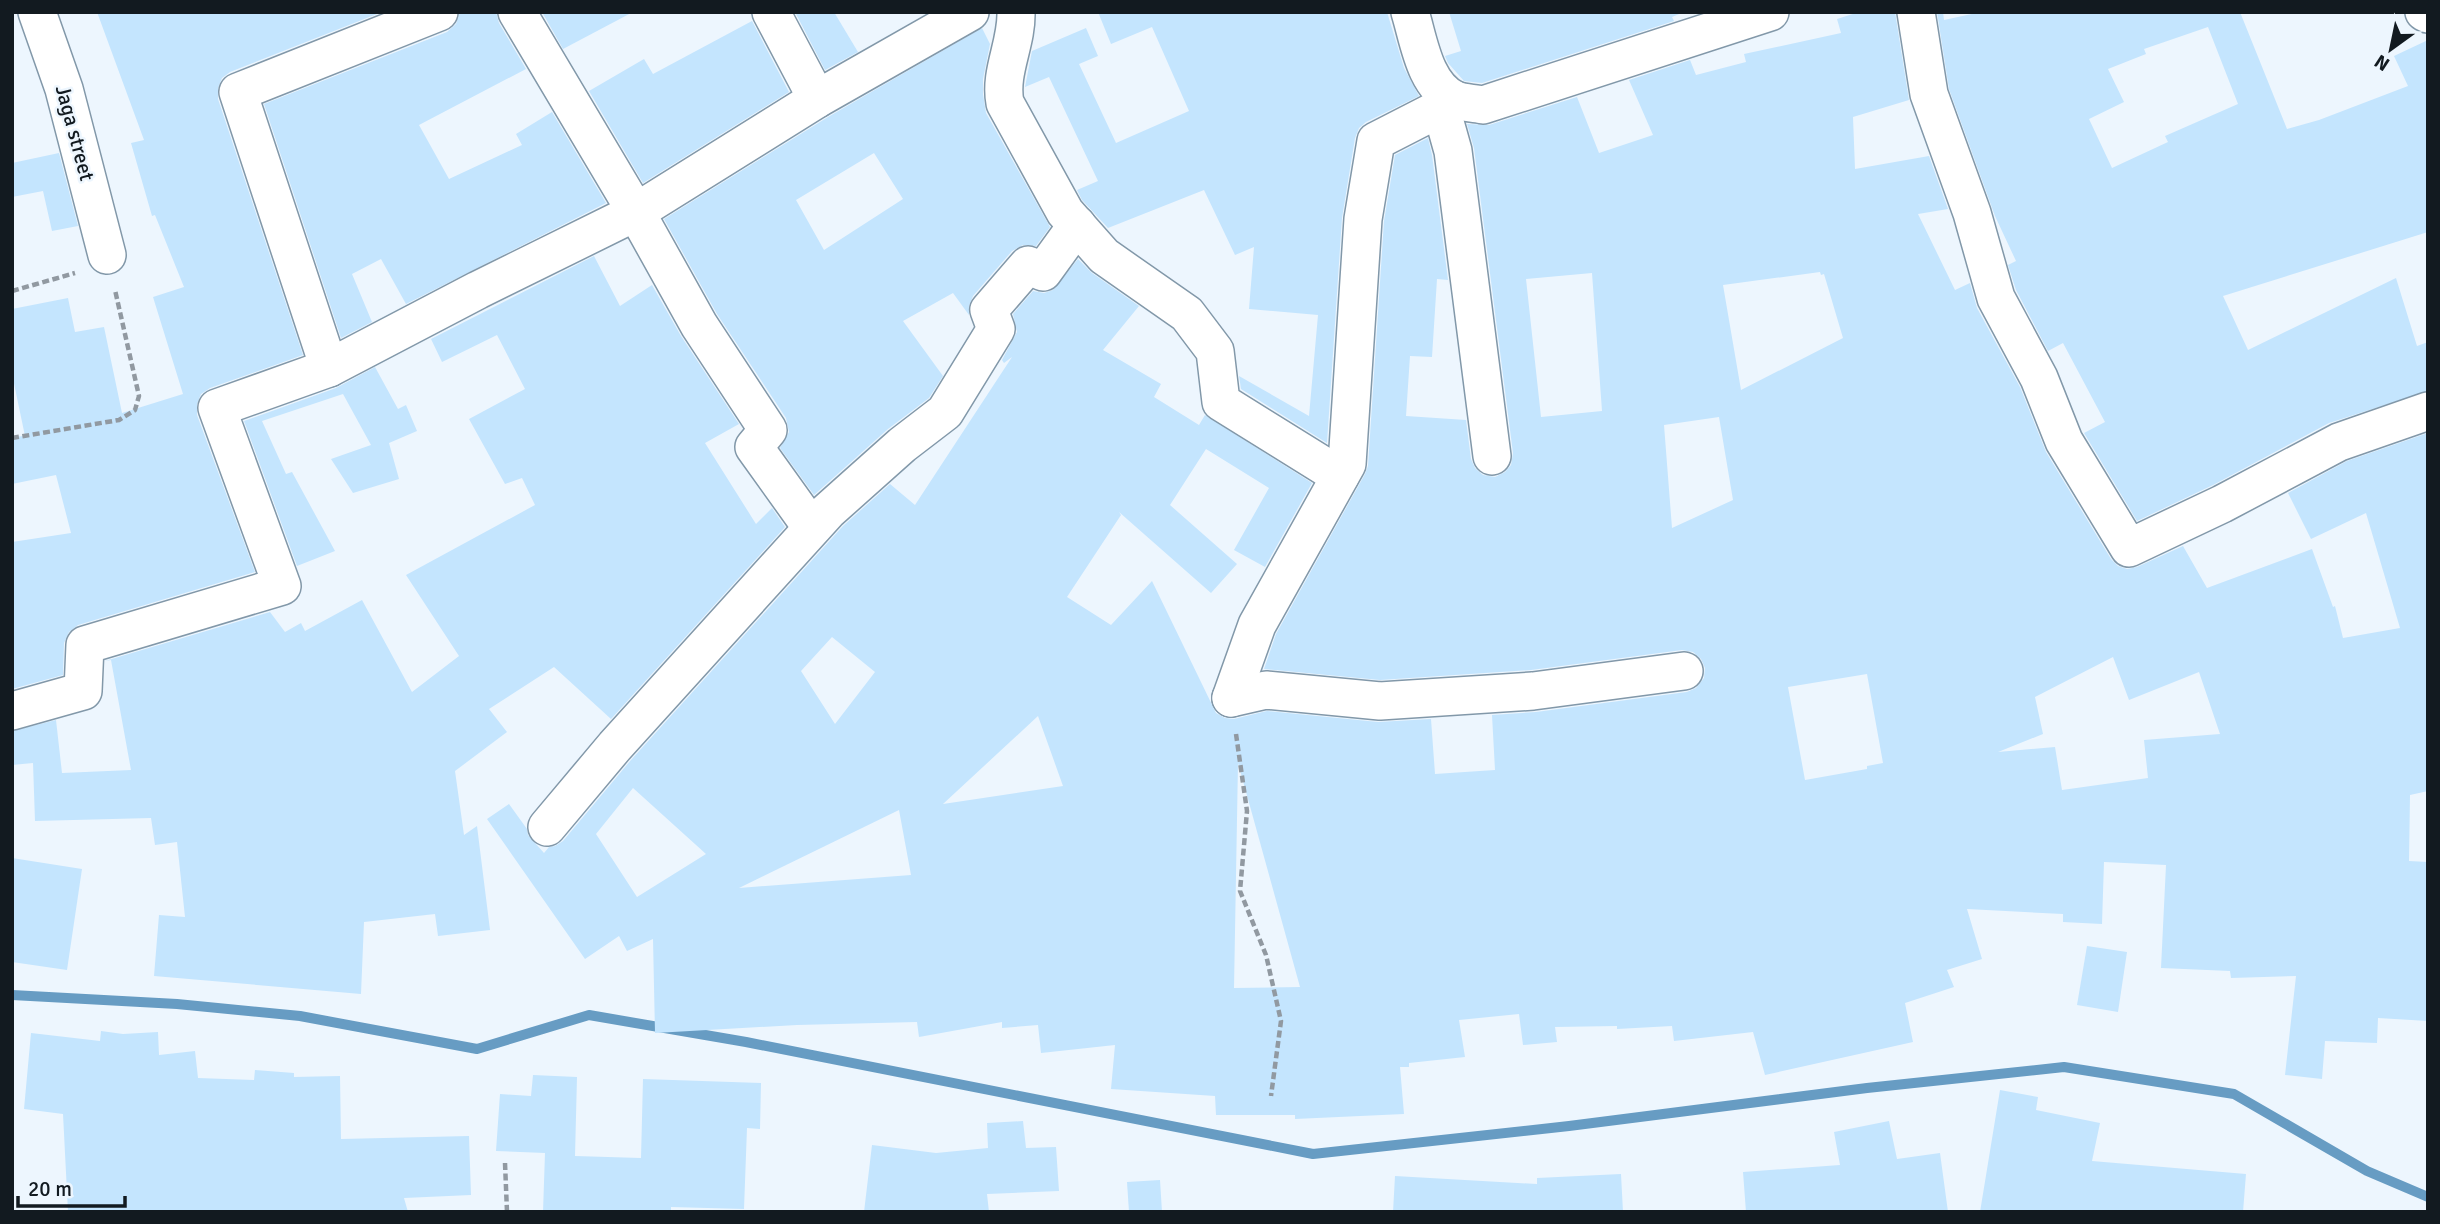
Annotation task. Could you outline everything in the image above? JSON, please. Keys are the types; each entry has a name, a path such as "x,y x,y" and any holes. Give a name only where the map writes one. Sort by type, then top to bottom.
{"street":[{"name":"Jaga street","path":"37,12 64,89 107,255"},
{"path":"329,368 238,92 439,12"},
{"path":"517,12 636,212 699,325 768,430 754,447 813,528"},
{"path":"771,12 817,99"},
{"path":"12,711 83,691 85,645 282,586 217,408 329,368 636,212 817,99 970,12"},
{"path":"1016,12 1016,29 1002,86 1005,103 1065,212 1104,256 1187,314 1215,351 1222,402 1340,476"},
{"path":"1410,12 1428,71 1449,104 1492,456"},
{"path":"1231,698 1256,625 1346,464 1363,219 1376,141 1449,104 1483,105 1770,12"},
{"path":"1916,12 1930,94 1972,213 1996,298 2039,378 2064,441 2129,548 2222,504 2339,442 2428,411"},
{"path":"547,827 615,746 828,511 946,412 996,329 989,310 1028,265 1043,272 1077,225"},
{"path":"1231,698 1266,690 1380,701 1533,691 1684,671"}],"path":[{"path":"12,291 88,269 107,255 139,396 135,410 119,420 12,438"},
{"path":"1231,698 1247,811 1240,891 1266,955 1281,1021 1271,1096"},
{"path":"505,1163 507,1212"}],"building":[{"path":"97,12 382,12 230,72 222,78 218,88 218,99 303,355 210,388 201,394 197,404 197,415 255,572 78,625 69,632 64,643 63,675 12,689 12,542 71,533 56,475 12,484 12,437 25,436 12,374 12,309 68,298 75,332 104,327 122,413 183,394 153,297 184,287 155,215 152,216 131,143 144,140"},
{"path":"460,12 496,12 499,23 526,69 419,125 449,179 522,145 516,134 552,112 606,203 406,304 381,259 352,274 372,322 341,338 264,104 447,32 456,24"},
{"path":"542,12 633,12 563,49"},
{"path":"795,12 834,12 858,52 825,70"},
{"path":"1098,12 1387,12 1404,68 1419,96 1366,122 1359,128 1355,138 1342,218 1327,443 1241,389 1239,376 1309,416 1318,315 1249,309 1254,247 1235,255 1204,190 1108,228 1082,200 1077,190 1098,181 1049,77 1025,87 1032,51 1086,28 1098,56 1079,64 1116,143 1189,111 1152,27 1111,44"},
{"path":"1449,12 1684,12 1672,17 1674,21 1482,83 1464,81 1448,63 1445,56 1461,51"},
{"path":"1859,12 1895,12 1909,100 1853,117 1855,169 1929,156 1948,209 1918,214 1955,290 1970,283 1977,308 2020,387 2046,452 2111,559 2118,566 2127,569 2137,567 2183,546 2207,588 2312,549 2333,607 2335,606 2343,638 2400,628 2366,513 2311,539 2288,493 2347,461 2428,433 2428,791 2410,795 2409,861 2428,862 2428,1021 2378,1018 2377,1043 2325,1041 2322,1079 2285,1075 2296,976 2231,978 2230,971 2161,968 2166,865 2104,862 2102,924 2063,922 2063,914 1967,909 1982,959 1947,970 1954,987 1905,1003 1913,1042 1765,1075 1753,1032 1674,1041 1672,1026 1617,1029 1617,1026 1555,1027 1557,1042 1523,1045 1519,1014 1459,1020 1465,1057 1409,1063 1409,1067 1400,1067 1404,1114 1295,1119 1295,1115 1216,1115 1215,1096 1111,1089 1115,1045 1041,1053 1038,1025 1002,1028 1002,1022 919,1037 917,1022 655,1033 653,939 627,951 619,936 585,959 487,819 509,804 527,829 528,835 544,853 549,847 563,841 631,760 843,526 890,484 915,505 1012,357 1004,363 1002,360 1017,332 1013,314 1033,291 1044,293 1053,290 1078,259 1092,273 1139,306 1103,350 1161,384 1154,397 1199,425 1205,415 1312,483 1265,567 1234,550 1269,488 1206,449 1170,505 1237,564 1211,593 1119,512 1121,515 1067,597 1111,625 1152,581 1216,713 1234,719 1267,711 1378,722 1431,719 1435,774 1495,770 1492,715 1536,712 1687,692 1696,688 1704,678 1705,668 1701,659 1693,652 1682,650 1531,670 1380,680 1264,669 1276,634 1368,466 1384,221 1395,155 1428,138 1448,280 1437,279 1432,357 1410,356 1406,416 1466,420 1471,459 1475,468 1483,475 1495,477 1511,465 1513,453 1474,148 1467,124 1489,125 1577,97 1599,153 1653,135 1629,80 1690,60 1696,75 1746,62 1744,54 1841,33 1837,19","holes":["1820,272 1821,275 1824,274 1843,338 1741,390 1723,285","1592,273 1602,411 1541,417 1526,279","1719,417 1733,500 1672,528 1664,425","832,637 875,672 835,724 801,671","2113,657 2129,700 2199,672 2220,734 2144,740 2148,778 2062,790 2055,747 1998,752 2043,734 2035,697","1867,674 1883,763 1867,766 1867,769 1805,780 1788,687","1038,716 1063,786 943,804","1238,763 1300,987 1234,988","633,788 706,854 637,897 596,834","899,810 911,875 739,888"]},
{"path":"1937,12 1943,12 1944,20 1981,12 2240,12 2287,129 2319,120 2408,86 2394,56 2428,40 2428,232 2223,296 2248,350 2396,278 2417,346 2428,342 2428,391 2329,423 2213,485 2137,521 2084,433 2105,422 2063,343 2048,351 2016,290 2008,265 2016,261 1995,216 1949,89","holes":["2208,27 2238,104 2165,136 2168,142 2112,168 2089,119 2124,102 2108,69 2146,54 2144,49"]},
{"path":"752,21 789,92 643,183 589,91 644,59 653,74"},
{"path":"982,28 990,44 983,79 986,113 1050,227 1036,246 1023,245 1012,251 973,296 969,315 953,293 903,321 943,376 929,398 888,429 814,495 780,448 789,432 786,418 717,314 664,219 828,117","holes":["874,153 903,199 824,250 796,200"]},
{"path":"59,153 78,226 52,231 43,191 12,197 12,163"},
{"path":"594,256 620,306 652,285 681,336 739,424 705,443 756,524 772,508 785,527 611,719 554,667 489,709 507,732 455,771 464,835 477,826 490,930 438,936 435,914 364,922 361,994 154,976 159,915 185,917 177,842 155,845 151,818 35,821 33,763 12,765 12,731 56,720 62,773 131,770 111,660 105,661 270,612 285,632 301,623 305,631 362,600 412,692 459,656 406,575 535,505 522,478 505,484 469,419 525,389 497,335 442,362 431,339"},
{"path":"375,367 398,409 406,405 417,431 389,443 399,479 353,493 331,459 371,445 343,394 262,421 286,474 292,472 335,551 297,566 244,421 336,388"},
{"path":"12,858 82,869 67,970 12,962"},
{"path":"2087,946 2127,952 2118,1012 2077,1005"},
{"path":"101,1031 123,1034 158,1032 159,1055 195,1051 198,1078 254,1080 255,1070 294,1073 294,1077 340,1076 341,1139 469,1136 471,1195 404,1198 408,1212 68,1212 63,1114 24,1109 31,1033 100,1041"},
{"path":"533,1075 577,1077 575,1156 641,1158 643,1079 761,1083 760,1129 747,1128 744,1209 671,1207 671,1212 543,1212 545,1153 496,1151 500,1094 531,1096"},
{"path":"2000,1090 2038,1097 2036,1110 2100,1123 2092,1161 2246,1174 2243,1212 1980,1212"},
{"path":"1023,1121 1026,1148 1056,1147 1059,1191 987,1194 989,1212 864,1212 872,1145 936,1153 988,1148 987,1123"},
{"path":"1889,1121 1897,1159 1940,1153 1948,1212 1746,1212 1743,1172 1840,1165 1834,1132"},
{"path":"1621,1174 1623,1212 1393,1212 1395,1176 1537,1184 1537,1178"},
{"path":"1160,1180 1162,1212 1129,1212 1127,1182"}],"waterway":[{"path":"12,995 177,1004 300,1016 477,1049 589,1015 746,1042 1313,1154 2064,1067 2234,1094 2367,1171 2428,1197"}]}
